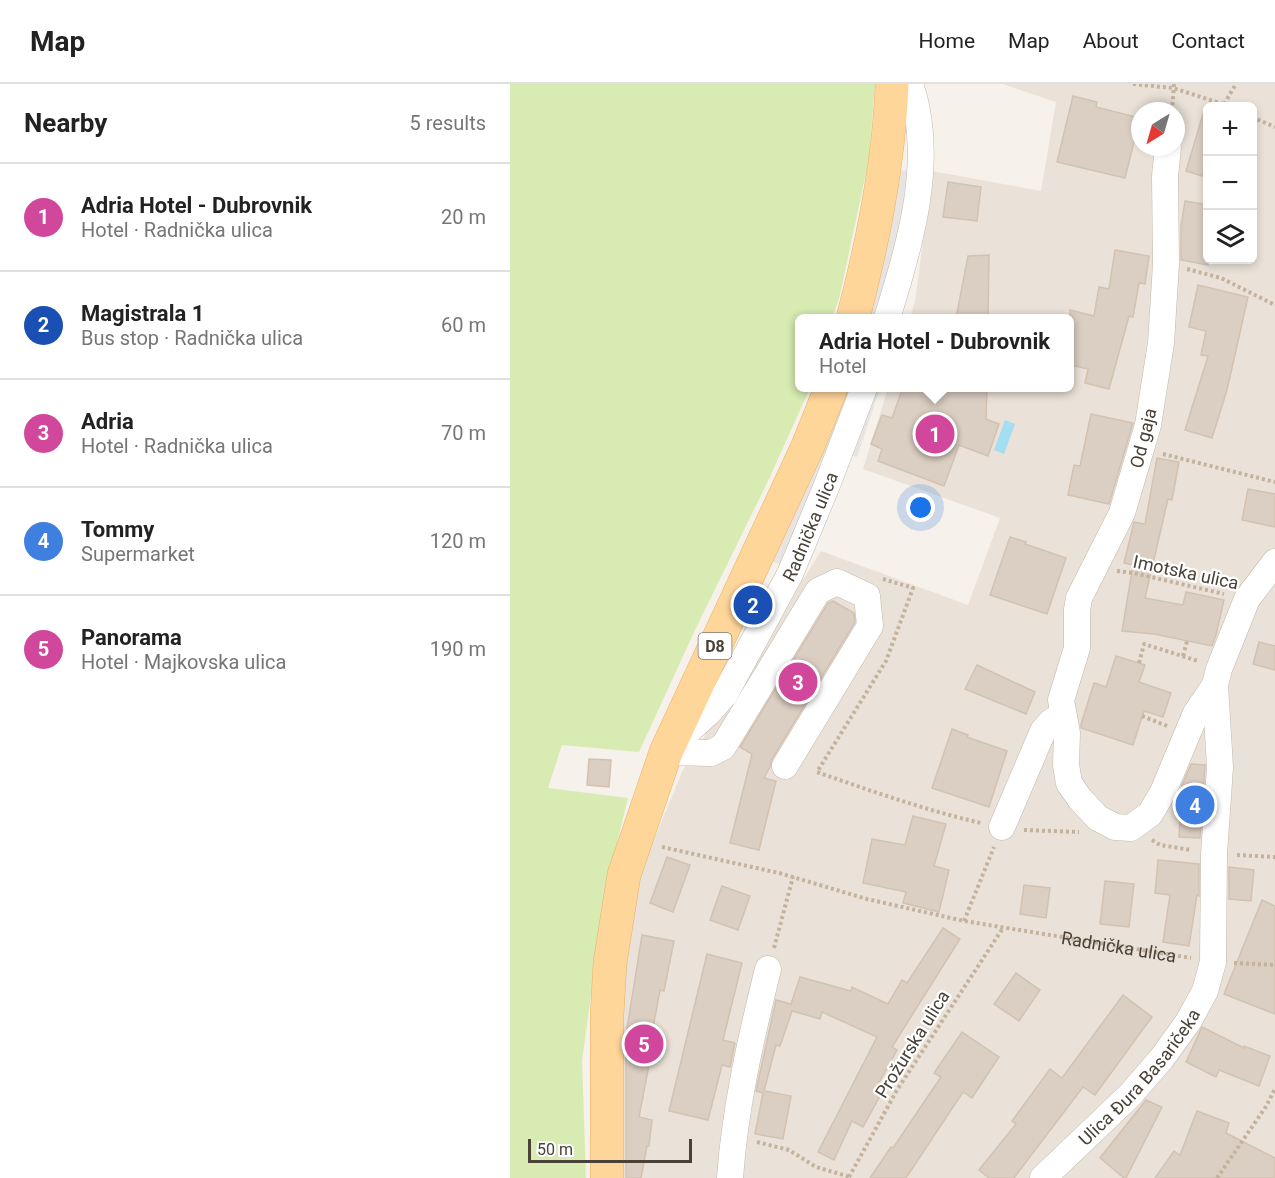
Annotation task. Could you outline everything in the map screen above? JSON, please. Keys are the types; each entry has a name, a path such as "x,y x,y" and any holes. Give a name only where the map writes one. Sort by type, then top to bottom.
{"main road":[{"path":"854,314 877,211 892,84"},
{"name":"D8","path":"607,1178 607,1015 610,963 624,875 666,752 808,446 829,392"}],"street":[{"path":"887,314 916,211 920,176 917,105 910,84"},
{"name":"Od gaja","path":"1115,827 1098,818 1080,799 1070,783 1066,765 1066,734 1061,700 1077,648 1079,598 1122,513 1148,425 1161,343 1166,264 1165,176 1167,156"},
{"name":"Radnička ulica","path":"666,752 725,694 790,574 862,392"},
{"path":"1115,827 1131,828 1150,814 1163,792 1196,712 1217,677 1247,599 1275,562"},
{"name":"Radnička ulica","path":"666,752 711,753 723,747 818,591 837,582 867,596 870,626 785,766"},
{"name":"Ulica Đura Basaričeka","path":"1043,1178 1130,1095 1162,1058 1188,1022 1205,991 1213,962 1214,854 1220,767 1217,677"},
{"path":"1002,827 1043,732 1051,722 1062,716"},
{"path":"729,1178 733,1137 749,1046 768,969"}],"path":[{"path":"1133,84 1173,86 1215,102"},
{"path":"1228,102 1236,84"},
{"path":"1172,102 1173,86"},
{"path":"1257,119 1275,127"},
{"path":"1166,264 1221,278 1275,305"},
{"path":"1142,449 1275,482"},
{"name":"Imotska ulica","path":"1092,569 1134,573 1247,599"},
{"path":"882,579 913,588 886,661 817,772 942,814 1002,827 1035,831 1095,833 1115,827"},
{"path":"1183,656 1186,641"},
{"path":"1139,663 1144,644 1183,656 1217,677"},
{"path":"964,921 1002,827"},
{"name":"Radnička ulica","path":"635,841 793,877 867,899 964,921 1213,962 1275,965"},
{"path":"768,969 793,877"},
{"name":"Prožurska ulica","path":"850,1177 897,1090 1003,928"},
{"path":"1217,1178 1266,1108 1275,1089"},
{"path":"733,1137 789,1150 816,1167 850,1177"}],"shaded area":[{"path":"1003,84 1275,84 1275,1178 618,1178 619,1020 628,935 642,869 682,772 821,551 968,605 1000,518 863,469 887,392 1074,392 1074,314 911,314 915,302 932,171 1041,191 1056,102"},
{"path":"898,169 913,173 885,314 867,314"},
{"path":"841,392 879,392 857,457 837,452 786,566 771,561"}],"green space":[{"path":"510,84 875,84 869,159 839,299 833,314 795,314 795,392 808,392 768,481 695,630 639,752 562,745 548,788 628,798 605,892 582,1061 586,1178 510,1178"}],"water":[{"path":"1005,420 1015,424 1004,454 994,450"}],"building":[{"path":"1073,96 1097,102 1096,107 1131,116 1131,154 1125,178 1057,162"},
{"path":"1203,114 1203,173 1202,176 1186,171"},
{"path":"948,182 981,187 977,221 943,217"},
{"path":"1185,201 1203,204 1203,264 1208,265 1181,260 1181,226"},
{"path":"1115,250 1149,256 1145,284 1139,283 1133,317 1129,316 1109,389 1085,383 1088,369 1074,366 1074,314 1070,314 1070,310 1094,316 1099,287 1109,289"},
{"path":"989,255 988,314 957,314 968,256"},
{"path":"1198,285 1248,297 1227,390 1212,438 1185,430 1208,356 1201,355 1206,331 1189,327"},
{"path":"901,392 987,392 986,419 999,424 988,456 959,445 944,486 878,461 882,449 871,444 882,415 892,418"},
{"path":"1091,414 1133,423 1109,504 1068,495 1074,465 1080,466"},
{"path":"1157,458 1179,462 1172,500 1168,499 1145,598 1183,605 1186,592 1224,600 1212,646 1154,634 1122,631 1133,565 1124,563 1134,522 1145,524"},
{"path":"1248,489 1275,494 1275,527 1242,520"},
{"path":"1010,537 1066,558 1047,614 990,595"},
{"path":"833,601 854,613 855,622 772,759 764,778 776,781 759,850 730,843 752,754 740,747 828,603"},
{"path":"1259,642 1275,646 1275,670 1253,664"},
{"path":"1116,656 1145,665 1139,682 1171,693 1163,717 1144,711 1133,745 1081,728 1094,683 1106,687"},
{"path":"977,665 1035,692 1026,714 965,689"},
{"path":"952,729 968,735 967,737 1007,751 989,807 932,788"},
{"path":"589,759 611,760 609,787 587,785"},
{"path":"1191,764 1205,765 1200,838 1179,837 1182,785"},
{"path":"913,816 946,824 934,866 949,870 939,912 903,903 906,892 863,883 872,839 905,845"},
{"path":"667,857 690,865 673,912 650,903"},
{"path":"1158,860 1199,864 1199,896 1197,895 1189,946 1163,942 1170,895 1155,893"},
{"path":"1229,867 1254,870 1251,901 1229,899"},
{"path":"1105,881 1134,884 1129,927 1100,924"},
{"path":"1024,885 1050,888 1046,918 1020,914"},
{"path":"722,886 750,896 738,930 710,920"},
{"path":"1262,900 1275,906 1275,1014 1224,994"},
{"path":"943,928 960,939 892,1047 897,1050 874,1092 880,1096 863,1127 852,1121 834,1160 818,1152 877,1037 822,1012 820,1019 792,1011 780,1046 776,1045 764,1091 791,1096 783,1139 755,1134 763,1093 756,1091 776,1000 791,1004 800,977 851,991 852,987 888,1004 902,980 907,983"},
{"path":"642,935 674,941 664,991 660,990 653,1028 656,1029 639,1117 652,1120 649,1146 647,1146 641,1178 626,1178 626,1035"},
{"path":"707,954 742,963 723,1040 735,1043 730,1067 722,1065 708,1120 669,1111"},
{"path":"1016,973 1040,990 1019,1021 994,1004"},
{"path":"1123,995 1152,1017 1095,1095 1083,1087 1014,1178 989,1178 979,1170 1016,1124 1012,1121 1050,1069 1062,1078"},
{"path":"1202,1027 1244,1048 1244,1046 1270,1056 1259,1086 1219,1070 1216,1077 1186,1062"},
{"path":"962,1032 999,1057 972,1098 963,1092 906,1178 870,1178 941,1077 934,1073"},
{"path":"1146,1100 1162,1107 1124,1178 1100,1158"},
{"path":"1197,1111 1229,1123 1226,1133 1275,1158 1275,1178 1155,1178 1174,1151 1180,1155"}],"place":[{"name":"Adria Hotel - Dubrovnik","path":"935,434"},
{"name":"Magistrala 1","path":"753,605"},
{"name":"Adria","path":"798,682"},
{"name":"Tommy","path":"1195,805"},
{"name":"Panorama","path":"644,1044"}]}
